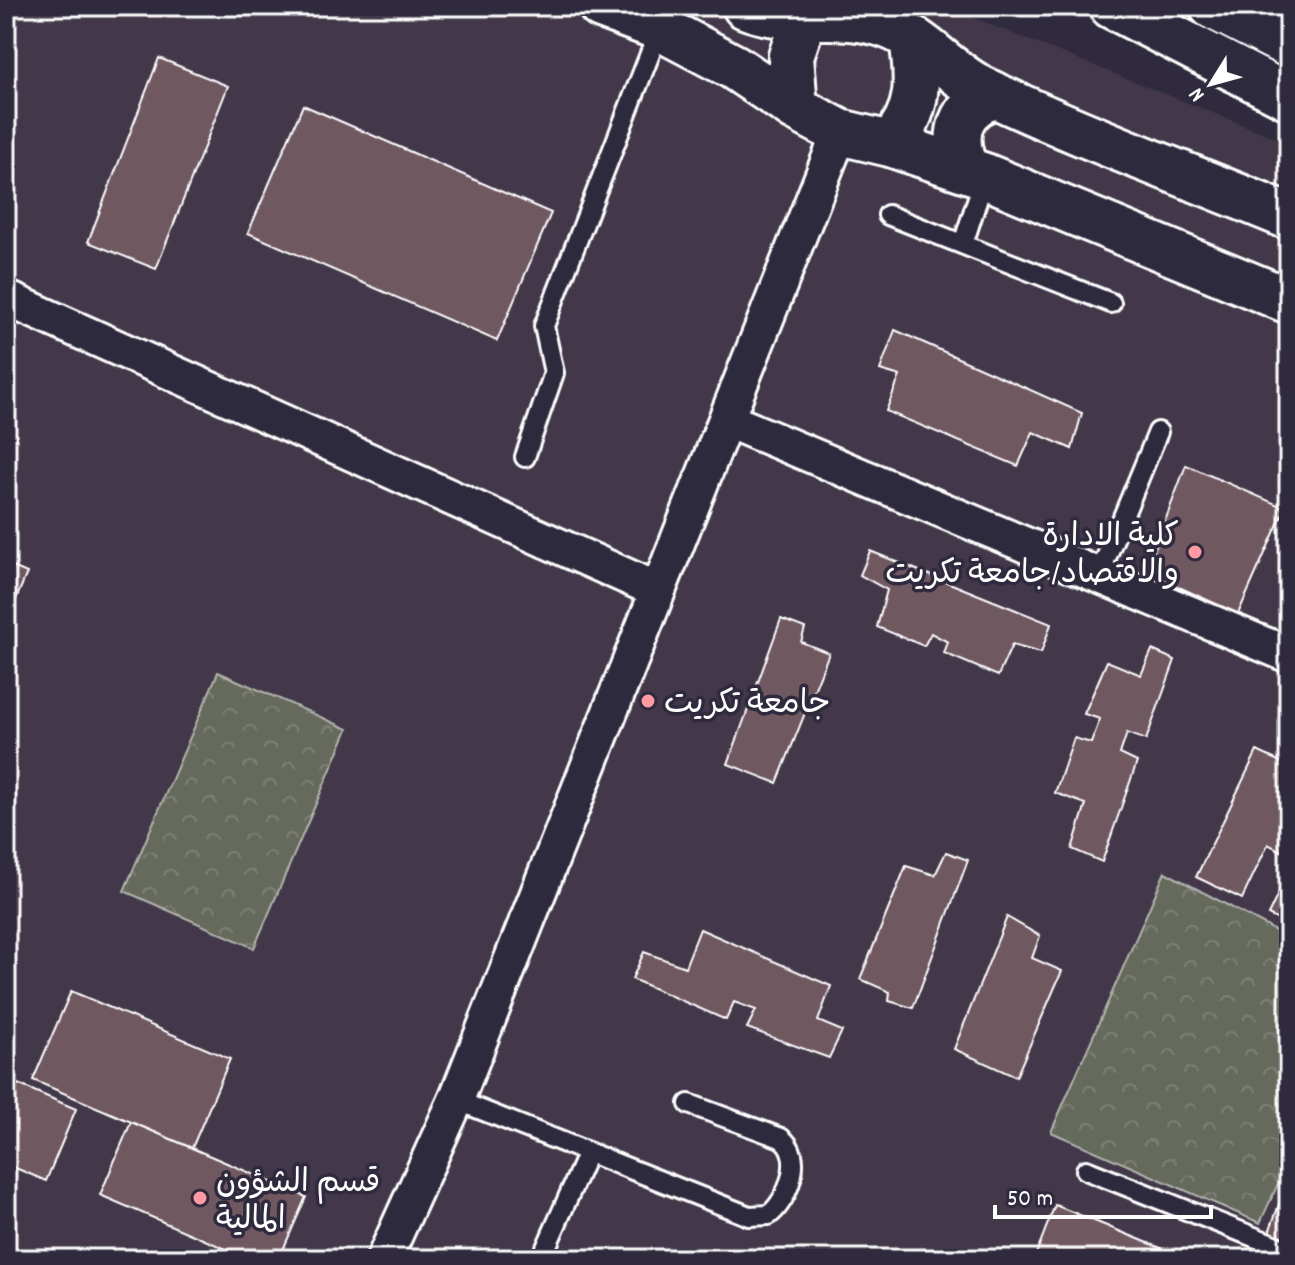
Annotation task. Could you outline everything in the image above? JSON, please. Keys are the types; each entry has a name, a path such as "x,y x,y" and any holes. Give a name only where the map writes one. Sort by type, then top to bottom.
{"street":[{"path":"601,6 660,28 734,67 795,108 840,132 890,144 976,173 1289,301"},
{"path":"745,6 781,17 849,16 881,24 912,38 962,78 997,96 1289,217"},
{"path":"1112,6 1289,97"},
{"path":"1212,6 1289,45"},
{"path":"795,108 791,56 804,18"},
{"path":"890,144 911,115 917,97 912,38"},
{"path":"976,173 957,146 960,123 975,104 997,96"},
{"path":"384,1259 456,1100 840,132"},
{"path":"6,298 657,590"},
{"path":"727,420 1288,651"}],"lane":[{"path":"525,457 554,373 544,326 660,28"},
{"path":"963,244 976,173"},
{"path":"888,215 1111,303"},
{"path":"1099,575 1158,432"},
{"path":"456,1100 749,1216 769,1215 777,1208 794,1165 789,1145 776,1136 689,1104"},
{"path":"541,1259 588,1152"},
{"path":"1086,1170 1289,1251"}],"shaded area":[{"name":"جامعة تكريت","path":"6,6 943,6 1289,143 1289,1259 6,1259"}],"green space":[{"path":"218,672 348,729 254,948 124,891"},
{"path":"1165,872 1289,938 1289,1160 1260,1223 1051,1132"}],"building":[{"path":"159,58 228,86 156,269 88,242"},
{"path":"303,105 551,213 497,341 248,233"},
{"path":"895,330 1082,413 1072,449 1033,432 1018,466 886,411 900,376 880,370"},
{"path":"1186,465 1285,508 1238,614 1146,572"},
{"path":"870,551 1051,624 1041,653 1012,645 998,676 944,653 948,642 931,633 924,646 877,627 887,590 860,575"},
{"path":"6,564 27,573 6,623"},
{"path":"781,619 805,628 801,642 829,653 777,783 728,764"},
{"path":"1152,650 1175,660 1146,740 1127,733 1120,754 1137,762 1102,862 1072,849 1086,804 1055,793 1074,738 1091,743 1100,719 1084,714 1107,661 1141,675"},
{"path":"1257,751 1289,766 1289,794 1280,812 1289,816 1289,855 1268,844 1242,899 1196,877"},
{"path":"946,852 968,860 913,1008 889,1001 890,992 860,979 906,866 935,875"},
{"path":"1289,871 1289,925 1268,915"},
{"path":"1007,917 1040,936 1032,958 1062,971 1016,1077 954,1049"},
{"path":"700,929 831,986 818,1021 842,1031 829,1058 747,1028 756,1010 734,1002 726,1020 632,979 644,952 685,967"},
{"path":"71,991 230,1059 192,1148 33,1080"},
{"path":"6,1079 76,1109 46,1181 6,1164"},
{"path":"131,1122 306,1197 279,1259 249,1259 100,1195"},
{"path":"1284,1191 1289,1193 1289,1242 1268,1235"},
{"path":"1055,1205 1183,1257 1183,1259 1034,1259"}],"place":[{"name":"كلية الادارة والاقتصاد/جامعة تكريت","path":"1195,552"},
{"name":"جامعة تكريت","path":"648,701"},
{"name":"قسم الشؤون المالية","path":"200,1198"}]}
